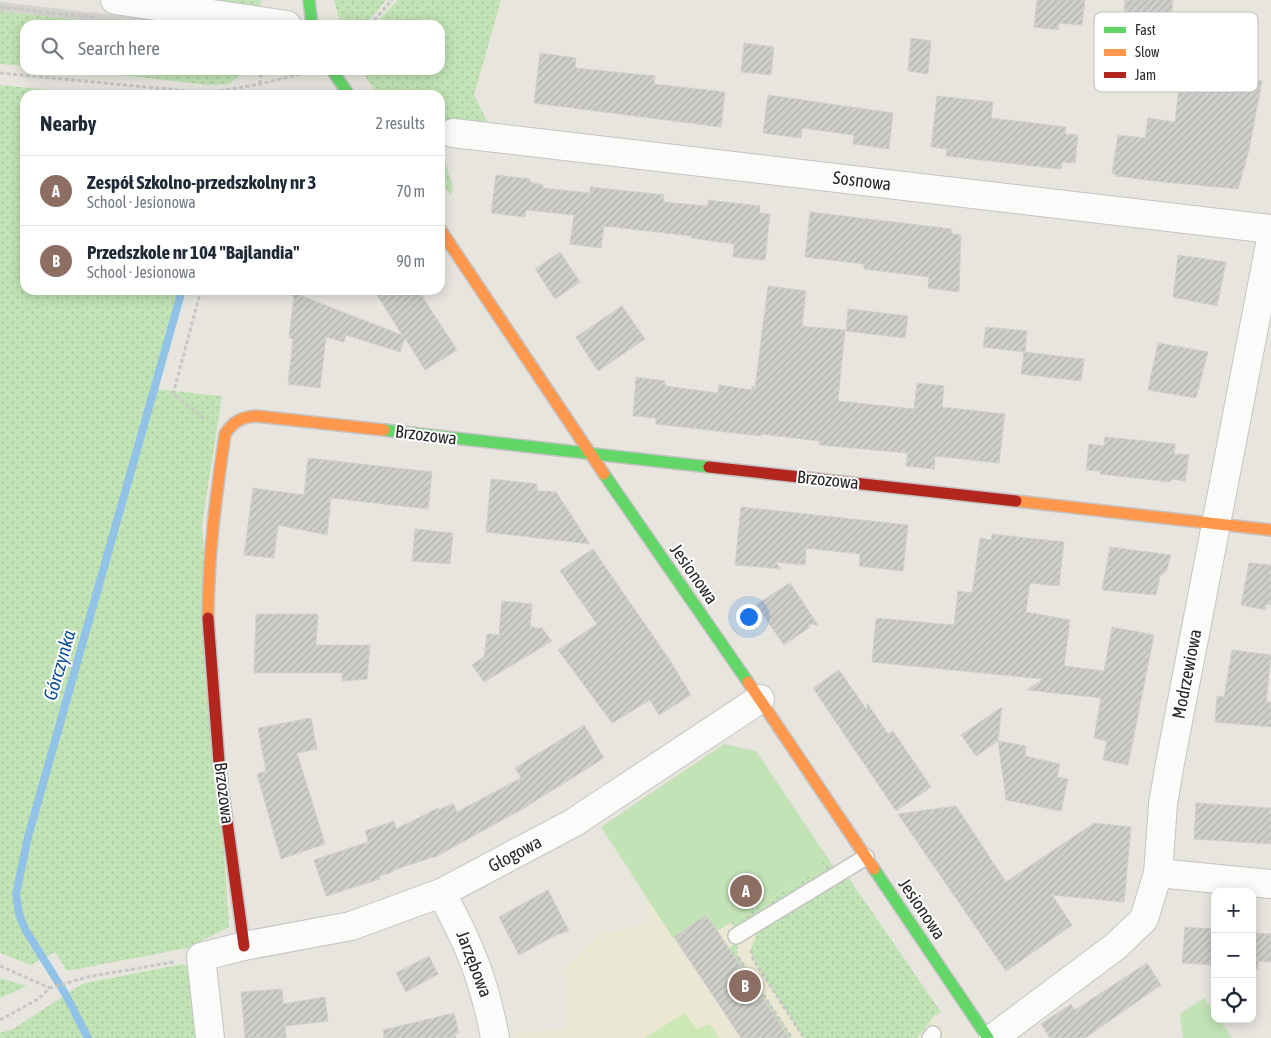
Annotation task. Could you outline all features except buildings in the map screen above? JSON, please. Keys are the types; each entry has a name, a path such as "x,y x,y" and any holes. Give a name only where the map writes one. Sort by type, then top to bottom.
{"street":[{"path":"309,0 311,20"},
{"path":"109,9 231,20"},
{"path":"335,75 346,90"},
{"name":"Sosnowa","path":"453,133 1271,229"},
{"name":"Jesionowa","path":"445,236 590,454 760,699 988,1038"},
{"name":"Modrzewiowa","path":"993,1038 1116,946 1144,920 1158,873 1163,804 1271,239"},
{"name":"Brzozowa","path":"244,946 215,726 208,614 210,534 225,434 233,422 242,417 256,416 1271,530"},
{"name":"Głogowa","path":"244,946 351,926 441,893 573,823 760,699"},
{"path":"1158,873 1271,884"},
{"name":"Jarzębowa","path":"441,893 465,936 488,1000 496,1038"},
{"path":"210,1038 201,957 244,946"}],"lane":[{"path":"736,936 866,857"}],"path":[{"path":"374,20 392,0"},
{"path":"0,7 109,9"},
{"path":"0,73 20,75"},
{"path":"21,75 177,90"},
{"path":"260,84 261,75"},
{"path":"225,90 298,75"},
{"path":"199,295 173,394 225,434"},
{"path":"753,941 751,949 753,959 804,1038"},
{"path":"0,1020 38,999 50,988 74,980 201,957"},
{"path":"0,966 50,988"}],"shaded area":[{"path":"0,2 153,20 81,20 0,11"},
{"path":"724,744 756,751 949,1038 514,1038 513,1033 566,1029 565,968 599,934 648,923 649,902 601,827"}],"green space":[{"path":"196,0 261,0 260,12"},
{"path":"334,0 386,0 369,20 340,20"},
{"path":"398,0 501,0 474,95 488,123 487,127 445,123 445,90 375,90 364,75 445,75 445,20 379,20"},
{"path":"0,11 81,20 20,20 20,66 0,64"},
{"path":"120,75 241,75 229,84 208,85"},
{"path":"0,85 51,90 20,90 20,295 181,295 154,389 222,396 202,525 229,927 187,948 67,971 55,952 31,965 0,953"},
{"path":"445,163 453,186 451,195 445,187"},
{"path":"724,744 756,751 823,851 817,871 717,931 707,915 673,938 601,827"},
{"path":"823,851 835,869 735,929 731,923 817,871"},
{"path":"848,877 941,1012 934,1016 917,1038 804,1038 753,959 751,949 758,930"},
{"path":"738,942 737,955 792,1038 789,1038 728,948"},
{"path":"183,964 190,969 198,1038 0,1038 0,1033 13,1029 82,984"},
{"path":"0,978 27,986 0,998"},
{"path":"1204,998 1211,1008 1211,1023 1222,1023 1232,1038 1183,1038 1180,1014"},
{"path":"685,1013 697,1029 710,1024 719,1038 645,1038"}],"waterway":[{"name":"Górczynka","path":"88,1038 66,995 25,929 19,914 16,894 28,837 181,295"}],"traffic: fast":[{"path":"309,0 311,20"},
{"path":"335,75 346,90"},
{"path":"384,430 709,467"},
{"path":"604,474 748,682"},
{"path":"874,869 988,1038"}],"traffic: slow":[{"path":"445,236 604,474"},
{"path":"208,618 209,572 216,503 225,434 231,426 242,419 256,416 384,430"},
{"path":"1016,501 1271,530"},
{"path":"748,682 874,869"}],"traffic: jam":[{"path":"709,467 1016,501"},
{"path":"208,618 219,762 244,946"}],"place":[{"name":"Zespół Szkolno-przedszkolny nr 3","path":"746,891"},
{"name":"Przedszkole nr 104 \"Bajlandia\"","path":"745,986"}]}
